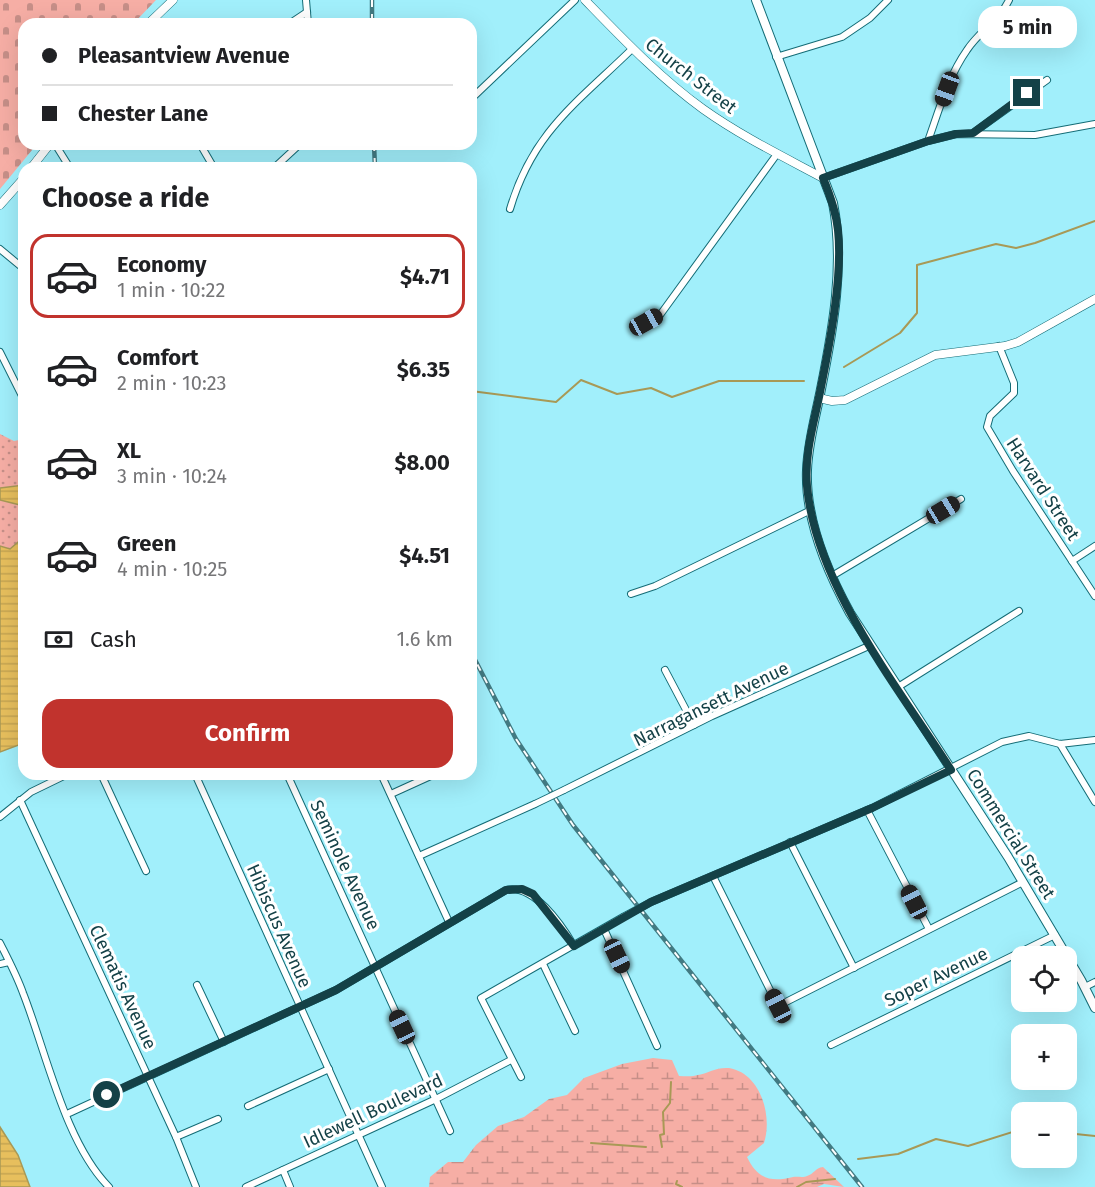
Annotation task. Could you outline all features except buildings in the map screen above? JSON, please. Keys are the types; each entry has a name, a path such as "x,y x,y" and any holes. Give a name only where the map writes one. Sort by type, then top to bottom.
{"main road":[{"name":"Commercial Street","path":"756,0 833,203 838,242 833,315 807,471 811,510 832,576 871,645 1023,882 1095,1008"}],"street":[{"path":"154,18 173,0"},
{"path":"306,0 308,18"},
{"path":"477,93 575,0"},
{"name":"Church Street","path":"585,0 632,49 702,108 777,154 823,178"},
{"path":"776,57 827,44 842,37 870,18 888,0"},
{"path":"928,141 958,64 977,36 1003,13 1009,0"},
{"path":"298,18 307,12"},
{"path":"510,209 530,162 553,124 632,49"},
{"path":"973,133 1047,80"},
{"path":"823,178 928,141 956,134 1035,135 1095,124"},
{"path":"36,162 45,150"},
{"path":"280,162 294,150"},
{"path":"646,322 660,315 777,154"},
{"path":"0,205 18,185"},
{"path":"0,249 18,264"},
{"path":"819,398 832,401 845,400 935,355 1018,342 1095,300"},
{"name":"Harvard Street","path":"999,346 1014,383 1014,393 990,416 987,427 1095,596"},
{"path":"0,352 18,388"},
{"path":"832,576 961,499"},
{"path":"631,594 655,586 811,510"},
{"path":"1072,561 1095,546"},
{"path":"898,687 1019,611"},
{"name":"Narragansett Avenue","path":"419,856 535,804 694,725 871,645"},
{"path":"665,670 694,725"},
{"path":"521,1077 481,998 651,902 867,810 951,770 1002,742 1018,737 1034,736 1060,744 1095,740"},
{"path":"1060,744 1095,802"},
{"path":"0,817 20,800 57,780"},
{"path":"103,780 146,871"},
{"name":"Hibiscus Avenue","path":"198,780 382,1187"},
{"name":"Seminole Avenue","path":"290,780 450,1131"},
{"path":"384,780 449,922"},
{"path":"391,794 422,780"},
{"name":"Clematis Avenue","path":"20,800 176,1137 196,1187"},
{"path":"867,810 929,929"},
{"path":"790,842 854,968"},
{"path":"713,876 778,1006 1023,882"},
{"path":"67,1113 300,1008 375,967 502,891 522,889 536,897 574,946"},
{"path":"604,929 657,1046"},
{"name":"Soper Avenue","path":"831,1045 1054,935"},
{"path":"0,943 24,994 67,1113 88,1160 109,1187"},
{"path":"0,964 9,962"},
{"path":"543,964 575,1031"},
{"path":"1085,987 1095,982"},
{"path":"197,985 224,1042"},
{"name":"Idlewell Boulevard","path":"246,1187 359,1136 511,1060"},
{"path":"248,1106 329,1069"},
{"path":"176,1137 218,1119"},
{"path":"283,1170 290,1187"}],"green space":[{"path":"0,0 156,0 139,18 18,18 18,150 32,150 22,162 18,162 18,167 0,189"},
{"path":"0,434 14,441 18,440 18,543 10,550 0,546"},
{"path":"653,1058 672,1060 679,1076 696,1076 716,1069 729,1068 749,1078 762,1097 767,1120 764,1143 747,1157 755,1170 771,1179 785,1179 805,1177 823,1167 844,1187 824,1184 817,1187 429,1187 430,1177 448,1162 463,1162 476,1145 498,1126 524,1117 549,1099 567,1095 584,1078 622,1064"}],"shaded area":[{"path":"18,486 18,504 0,500 0,488"},
{"path":"18,542 18,745 0,752 0,546 10,549"},
{"path":"0,1127 18,1155 30,1187 0,1187"}],"waterway":[{"path":"844,367 900,333 917,313 917,265 996,244 1016,248 1095,221"},
{"path":"477,392 556,402 581,380 617,394 651,388 672,397 719,381 804,381"},
{"path":"662,1147 660,1135 664,1134 663,1112 670,1103 671,1082"},
{"path":"858,1159 898,1154 936,1139 968,1146 1011,1132"},
{"path":"1077,1134 1095,1136"},
{"path":"591,1143 646,1147"},
{"path":"797,1187 806,1182 835,1179"},
{"path":"677,1181 676,1184 682,1187"}],"railway":[{"path":"372,0 372,18"},
{"path":"374,150 375,162"},
{"path":"477,664 516,739 573,825 862,1187"}],"route":[{"path":"107,1095 336,990 487,899 506,890 522,889 533,894 574,946 651,902 872,808 951,770 850,613 832,576 817,535 811,510 807,486 808,453 835,304 839,231 833,203 823,178 928,141 956,134 973,133 987,120 1027,93"}]}
